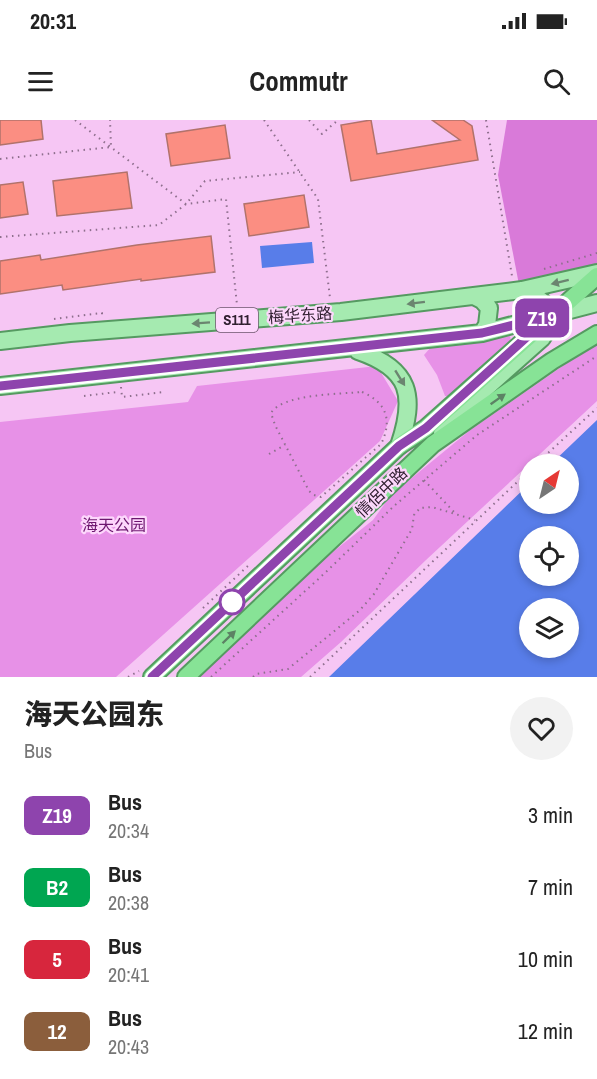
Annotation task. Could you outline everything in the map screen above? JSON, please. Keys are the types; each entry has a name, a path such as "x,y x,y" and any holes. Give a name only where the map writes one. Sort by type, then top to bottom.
{"highway":[{"name":"情侶中路","path":"152,677 399,446 426,428 597,274"},
{"name":"情侶中路","path":"186,677 433,444 552,361 597,334"}],"main road":[{"name":"梅华东路","path":"0,341 70,333 332,313 518,291 597,274"},
{"path":"433,444 468,405 548,330 550,316 547,306 541,300 518,291"},
{"path":"474,296 482,300 489,308 490,317 482,333"},
{"path":"0,386 482,333 597,303"},
{"path":"351,348 378,357 389,364 404,383 408,396 408,410 399,446"}],"path":[{"path":"75,120 186,204 226,199 238,320"},
{"path":"110,120 111,147"},
{"path":"264,120 318,199 332,313"},
{"path":"309,120 322,134 338,120"},
{"path":"486,120 518,291"},
{"path":"0,159 111,147"},
{"path":"0,237 159,225 186,204 205,181 300,172"},
{"path":"211,677 424,480 477,435 597,356"},
{"path":"121,387 122,397 164,392"},
{"path":"84,396 117,392"},
{"path":"362,392 373,397 382,405 387,418 386,434 381,444 321,497 309,491 285,445 271,413 275,406 290,400 362,392"},
{"path":"547,454 597,408"},
{"path":"269,454 285,445"},
{"path":"424,480 456,514"},
{"path":"310,677 519,480"},
{"path":"253,677 256,674 288,669 360,610 374,594 412,529 414,514 420,508 432,507 475,520"}],"green space":[{"path":"510,336 511,341 454,396 445,396 437,375 424,355 431,347"},
{"path":"597,342 597,401 540,454 519,454 519,474 301,677 194,677 315,566 373,520 391,495 469,431"},
{"name":"海天公园","path":"377,366 398,401 380,441 116,677 0,677 0,422 188,402 197,386"}],"shaded area":[{"path":"507,120 597,120 597,272 520,290 498,175"}],"water":[{"path":"312,242 314,263 262,268 260,246"},
{"path":"597,420 597,677 329,677 519,494 519,514 579,514 579,454 561,454"}],"building":[{"path":"0,120 41,120 43,139 0,145"},
{"path":"371,120 377,154 460,140 432,120 463,120 472,126 478,160 351,181 341,125"},
{"path":"225,125 230,158 171,166 166,134"},
{"path":"127,172 132,208 57,216 53,181"},
{"path":"23,182 28,214 0,218 0,185"},
{"path":"304,195 309,227 249,236 244,204"},
{"path":"211,236 215,272 63,290 62,285 0,294 0,261 40,255 41,260"}],"bus line":[{"name":"Z19","path":"0,386 404,343 482,333 550,316 426,428 399,446 152,677"}]}
